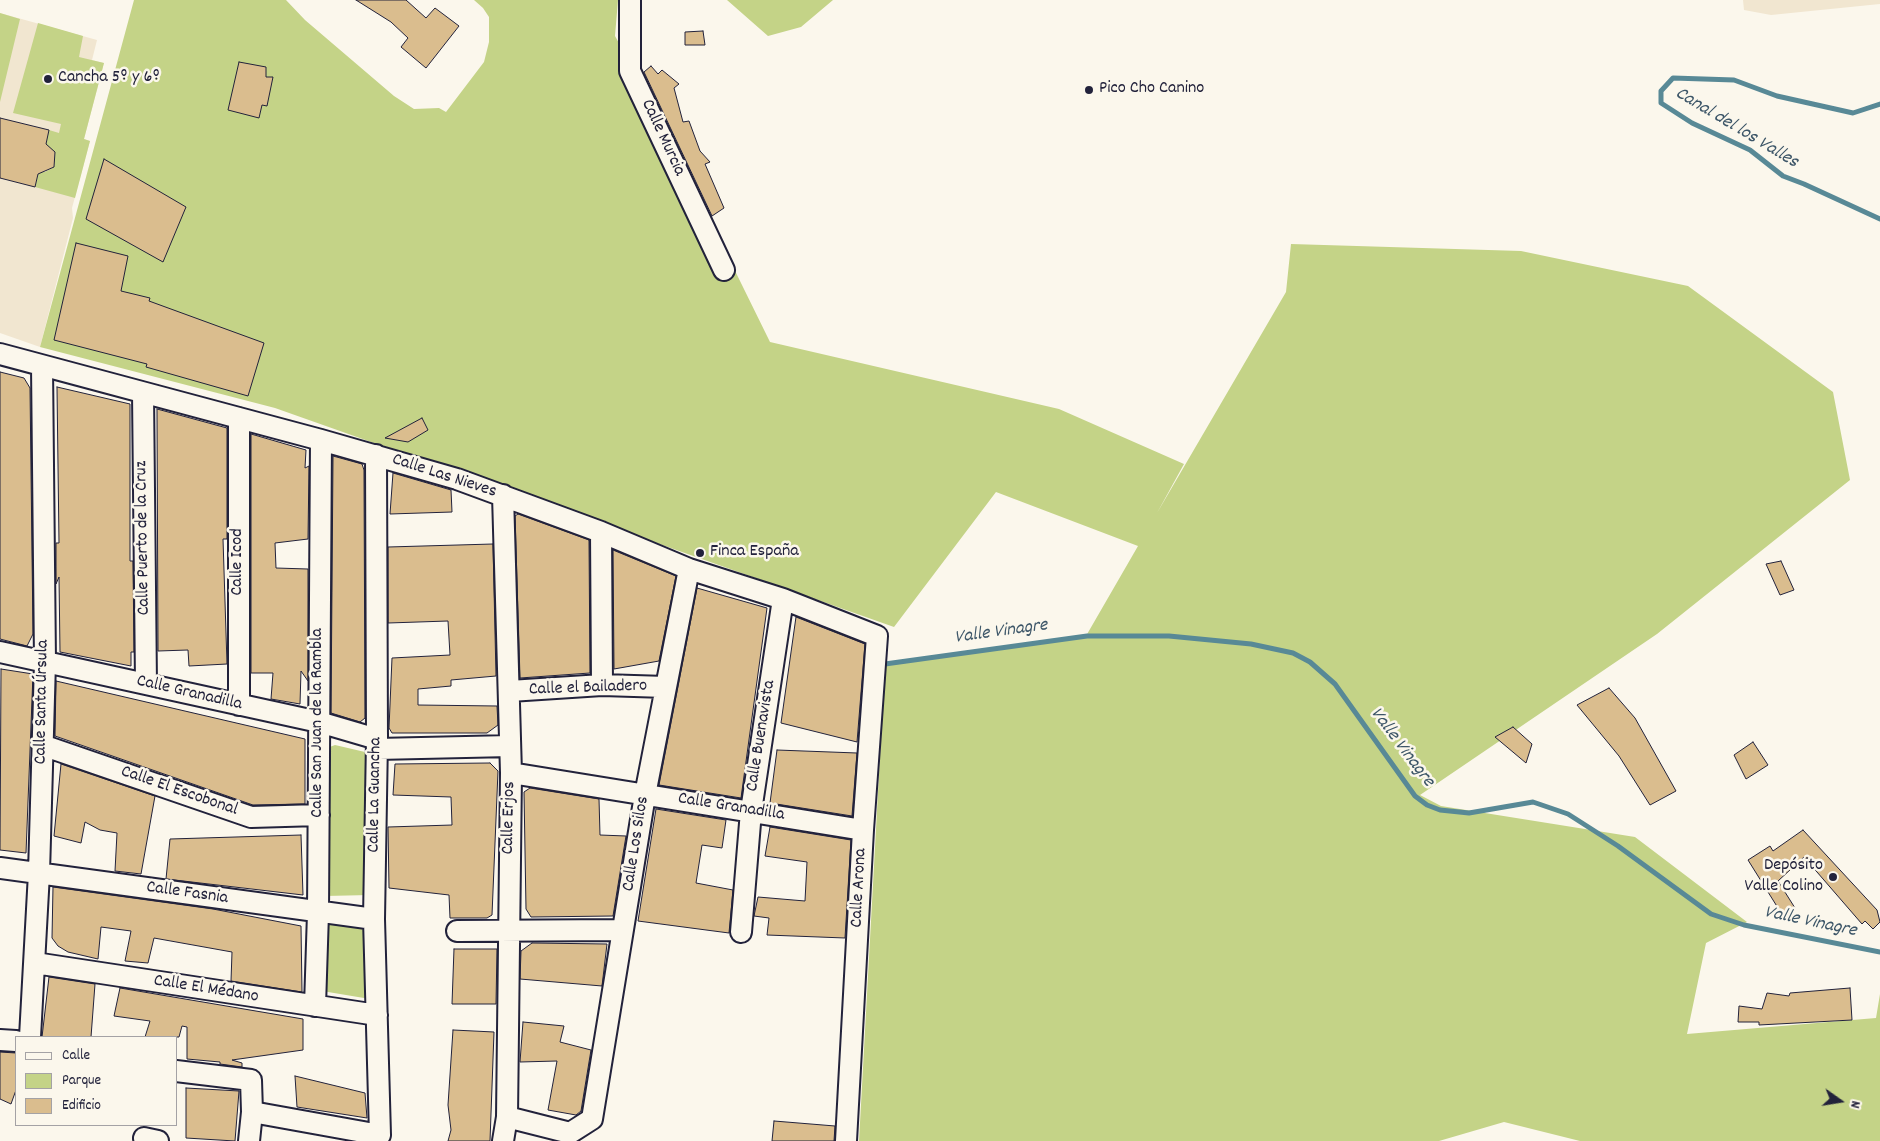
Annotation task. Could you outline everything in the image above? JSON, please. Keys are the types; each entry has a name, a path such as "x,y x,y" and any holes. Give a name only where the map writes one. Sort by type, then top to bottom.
{"street":[{"name":"Calle Murcia","path":"630,0 630,71 724,270"},
{"name":"Calle Las Nieves","path":"0,354 376,455 503,495 601,532 689,569 783,600 877,636"},
{"name":"Calle Santa Úrsula","path":"30,1036 35,963 44,662 42,366"},
{"name":"Calle Puerto de la Cruz","path":"143,393 146,684"},
{"name":"Calle Icod","path":"239,418 239,705"},
{"name":"Calle San Juan de la Rambla","path":"315,1006 318,913 321,440"},
{"name":"Calle La Guancha","path":"252,1112 380,1135 374,919 377,744 376,455"},
{"name":"Calle Erjos","path":"503,495 510,691 507,1117 503,1141"},
{"path":"601,532 602,685"},
{"name":"Calle Los Silos","path":"507,1117 570,1133 592,1120 645,795 689,569"},
{"name":"Calle Buenavista","path":"741,932 751,811 783,600"},
{"name":"Calle Arona","path":"846,1141 863,830 877,636"},
{"name":"Calle Granadilla","path":"0,652 319,722 377,744 510,746"},
{"name":"Calle el Bailadero","path":"510,691 602,685 666,687"},
{"name":"Calle El Escobonal","path":"42,745 251,817 319,814"},
{"name":"Calle Granadilla","path":"510,773 863,830"},
{"name":"Calle Fasnia","path":"0,868 318,913 374,919"},
{"path":"457,931 624,930"},
{"name":"Calle El Médano","path":"35,963 377,1015"},
{"path":"0,1040 15,1042"},
{"path":"178,1071 251,1080 252,1112 249,1141"}],"shaded area":[{"path":"1743,0 1880,0 1880,4 1771,15 1744,10"},
{"path":"0,13 97,40 92,60 104,63 84,139 90,141 72,208 73,218 40,347 0,333"}],"green space":[{"path":"134,0 286,0 305,20 394,96 414,109 439,108 446,112 484,62 489,42 489,17 474,0 618,0 615,36 653,104 770,342 1059,409 1184,464 1157,513 1286,292 1291,244 1521,251 1688,286 1833,392 1850,480 1657,634 1420,795 1441,806 1635,837 1747,922 1706,943 1687,1034 1876,1018 1880,994 1880,1141 1580,1141 1504,1122 1439,1141 859,1141 885,664 1086,636 1138,546 996,492 894,627 275,408 40,347"},
{"path":"727,0 833,0 801,27 768,36"},
{"path":"0,13 20,19 0,102"},
{"path":"38,23 83,36 79,57 104,63 84,139 90,141 75,198 35,187 39,171 45,172 54,167 55,152 45,147 49,130 59,133 61,124 13,113"},
{"path":"335,745 365,752 369,755 370,895 325,896 327,748"},
{"path":"327,921 364,929 366,932 370,999 322,991"}],"building":[{"path":"356,0 406,0 426,18 435,8 459,26 426,68 401,47 408,38 391,22"},
{"path":"703,31 705,45 685,45 685,32"},
{"path":"239,62 266,67 266,77 273,77 267,106 262,105 259,118 228,110"},
{"path":"651,66 658,74 662,70 679,84 674,88 683,122 689,121 700,151 710,162 705,164 724,208 712,216 644,72"},
{"path":"0,118 49,130 46,144 55,152 54,167 38,174 35,187 0,178"},
{"path":"104,159 186,207 163,262 86,219"},
{"path":"76,243 128,256 121,291 150,298 149,301 264,343 248,396 146,367 147,364 54,340"},
{"path":"0,372 24,378 30,388 33,634 27,646 0,639"},
{"path":"57,387 130,404 130,561 133,561 134,652 131,652 131,666 60,652 59,577 56,584 56,543 59,543"},
{"path":"157,409 227,428 227,539 223,539 227,664 189,666 188,650 158,651"},
{"path":"422,418 428,430 408,442 385,438"},
{"path":"251,434 306,450 305,468 309,466 308,539 275,543 276,568 308,569 308,681 301,671 300,704 271,699 273,673 251,673"},
{"path":"333,456 362,464 364,470 365,718 360,722 331,713"},
{"path":"393,473 451,490 452,512 390,514"},
{"path":"518,514 589,540 590,673 520,678 515,516"},
{"path":"493,544 496,676 451,680 451,686 418,689 418,705 497,706 498,725 487,733 392,733 389,728 392,658 450,655 448,621 388,623 388,547"},
{"path":"613,550 676,576 659,661 614,669"},
{"path":"1781,561 1794,590 1780,595 1766,564"},
{"path":"697,588 767,608 741,798 659,785"},
{"path":"796,617 865,644 857,742 781,723"},
{"path":"1,669 33,674 26,853 0,850"},
{"path":"56,681 305,739 305,804 253,805 55,736"},
{"path":"1609,688 1635,718 1676,791 1650,805 1619,756 1577,705"},
{"path":"1513,727 1532,744 1526,763 1495,737"},
{"path":"1753,742 1768,765 1746,779 1734,755"},
{"path":"777,750 857,753 852,816 770,803"},
{"path":"490,763 498,771 492,915 487,918 450,918 449,895 389,888 388,827 452,825 451,797 393,795 395,764"},
{"path":"61,764 155,796 141,874 115,871 117,833 100,830 85,822 81,843 54,836"},
{"path":"530,788 599,799 600,835 626,836 613,916 531,917 526,909 524,792"},
{"path":"656,809 726,820 722,848 702,845 696,883 733,890 729,933 638,921"},
{"path":"770,827 851,840 845,938 767,935 769,918 754,916 758,897 805,901 807,862 765,856"},
{"path":"1803,830 1877,910 1880,922 1873,929 1865,921 1862,924 1804,857 1778,881 1795,908 1783,916 1748,860 1770,846 1773,851"},
{"path":"301,835 303,895 166,879 170,839"},
{"path":"53,887 213,909 301,926 302,992 231,981 232,952 154,938 148,963 125,961 131,931 101,927 98,959 68,952 58,946 52,938"},
{"path":"532,943 607,944 602,986 520,979 521,951"},
{"path":"454,949 497,949 496,1004 452,1004"},
{"path":"49,977 95,984 91,1036 42,1036"},
{"path":"120,988 303,1019 303,1050 232,1060 242,1063 242,1067 220,1064 220,1062 187,1059 187,1027 182,1026 179,1037 145,1036 150,1021 114,1016"},
{"path":"1850,988 1852,1020 1759,1025 1759,1022 1738,1022 1739,1006 1762,1009 1767,993 1789,996 1790,993"},
{"path":"523,1022 564,1026 560,1042 591,1050 581,1111 576,1115 548,1110 557,1061 520,1062"},
{"path":"453,1030 494,1032 490,1141 448,1141 451,1130 448,1105"},
{"path":"0,1052 15,1053 15,1093 11,1104 0,1099"},
{"path":"295,1076 365,1093 367,1118 297,1107"},
{"path":"186,1088 239,1091 235,1141 186,1138"},
{"path":"774,1121 835,1126 834,1141 772,1141"}],"waterway":[{"name":"Canal del los Valles","path":"1880,104 1853,113 1777,96 1734,80 1673,78 1661,91 1661,103 1692,123 1750,150 1783,176 1880,219"},
{"name":"Valle Vinagre","path":"885,664 1087,636 1169,636 1251,644 1293,653 1310,662 1335,684 1415,796 1427,805 1440,810 1469,813 1533,802 1568,814 1618,846 1711,914 1744,925 1880,952"}],"place":[{"name":"Cancha 5º y 6º","path":"48,79"},
{"name":"Pico Cho Canino","path":"1089,90"},
{"name":"Finca España","path":"700,553"},
{"name":"Depósito Valle Colino","path":"1833,877"}]}
